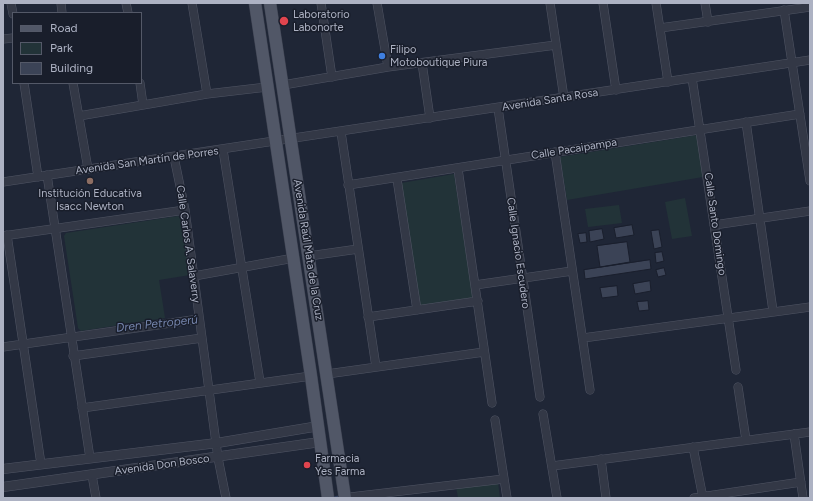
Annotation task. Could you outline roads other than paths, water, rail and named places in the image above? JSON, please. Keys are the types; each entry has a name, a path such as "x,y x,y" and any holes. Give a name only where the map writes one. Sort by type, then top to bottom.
{"main road":[{"name":"Avenida Raúl Mata de la Cruz","path":"255,3 312,376 328,498"},
{"name":"Avenida Raúl Mata de la Cruz","path":"270,3 345,498"}],"street":[{"path":"192,3 207,94"},
{"path":"321,3 332,77"},
{"path":"377,3 388,67"},
{"path":"550,3 564,98"},
{"path":"603,3 616,90"},
{"path":"656,3 668,82"},
{"path":"705,3 708,22"},
{"path":"660,28 810,6"},
{"path":"784,10 800,114 806,126 810,181"},
{"path":"283,85 388,67 556,45"},
{"name":"Avenida Santa Rosa","path":"291,140 810,60"},
{"path":"422,63 430,118"},
{"name":"Calle Santo Domingo","path":"692,78 701,129 736,370"},
{"path":"24,84 54,229 90,458"},
{"path":"73,84 88,169"},
{"path":"140,84 143,105"},
{"path":"79,116 207,94 267,87"},
{"name":"Calle Ignacio Escudero","path":"498,108 540,397"},
{"name":"Calle Pacaipampa","path":"348,185 397,179 505,160 800,114"},
{"path":"746,122 773,311"},
{"path":"341,132 376,367"},
{"name":"Avenida San Martín de Porres","path":"3,182 291,140"},
{"path":"223,150 260,382"},
{"path":"555,152 590,390"},
{"name":"Calle Carlos A. Salaverry","path":"174,157 185,210 218,458 226,498"},
{"path":"458,169 492,403"},
{"path":"397,179 417,310"},
{"path":"41,464 24,344 5,236 185,210"},
{"path":"714,225 810,210"},
{"path":"309,256 358,249"},
{"path":"194,276 242,269 294,258"},
{"path":"475,285 572,270"},
{"path":"368,317 478,301"},
{"path":"583,338 810,307"},
{"path":"3,347 199,319"},
{"path":"73,356 202,338"},
{"path":"327,374 484,352"},
{"path":"82,408 260,382 312,376"},
{"path":"738,387 746,440"},
{"path":"543,414 557,498"},
{"path":"495,420 507,498"},
{"name":"Avenida Don Bosco","path":"3,470 217,443 319,426"},
{"path":"552,466 810,432"},
{"path":"794,434 803,498"},
{"name":"Avenida Don Bosco","path":"3,487 218,458 320,442"},
{"path":"693,447 703,497"},
{"path":"601,459 606,498"},
{"path":"92,475 96,498"},
{"path":"342,498 396,495 504,479"},
{"path":"694,498 750,494 801,482"}],"waterway":[{"name":"Dren Petroperú","path":"331,498 341,496"}],"place":[{"name":"Laboratorio Labonorte","path":"284,21"},
{"name":"Filipo Motoboutique Piura","path":"382,56"},
{"name":"Institución Educativa Isacc Newton","path":"90,181"},
{"name":"Farmacia Yes Farma","path":"307,465"}]}
